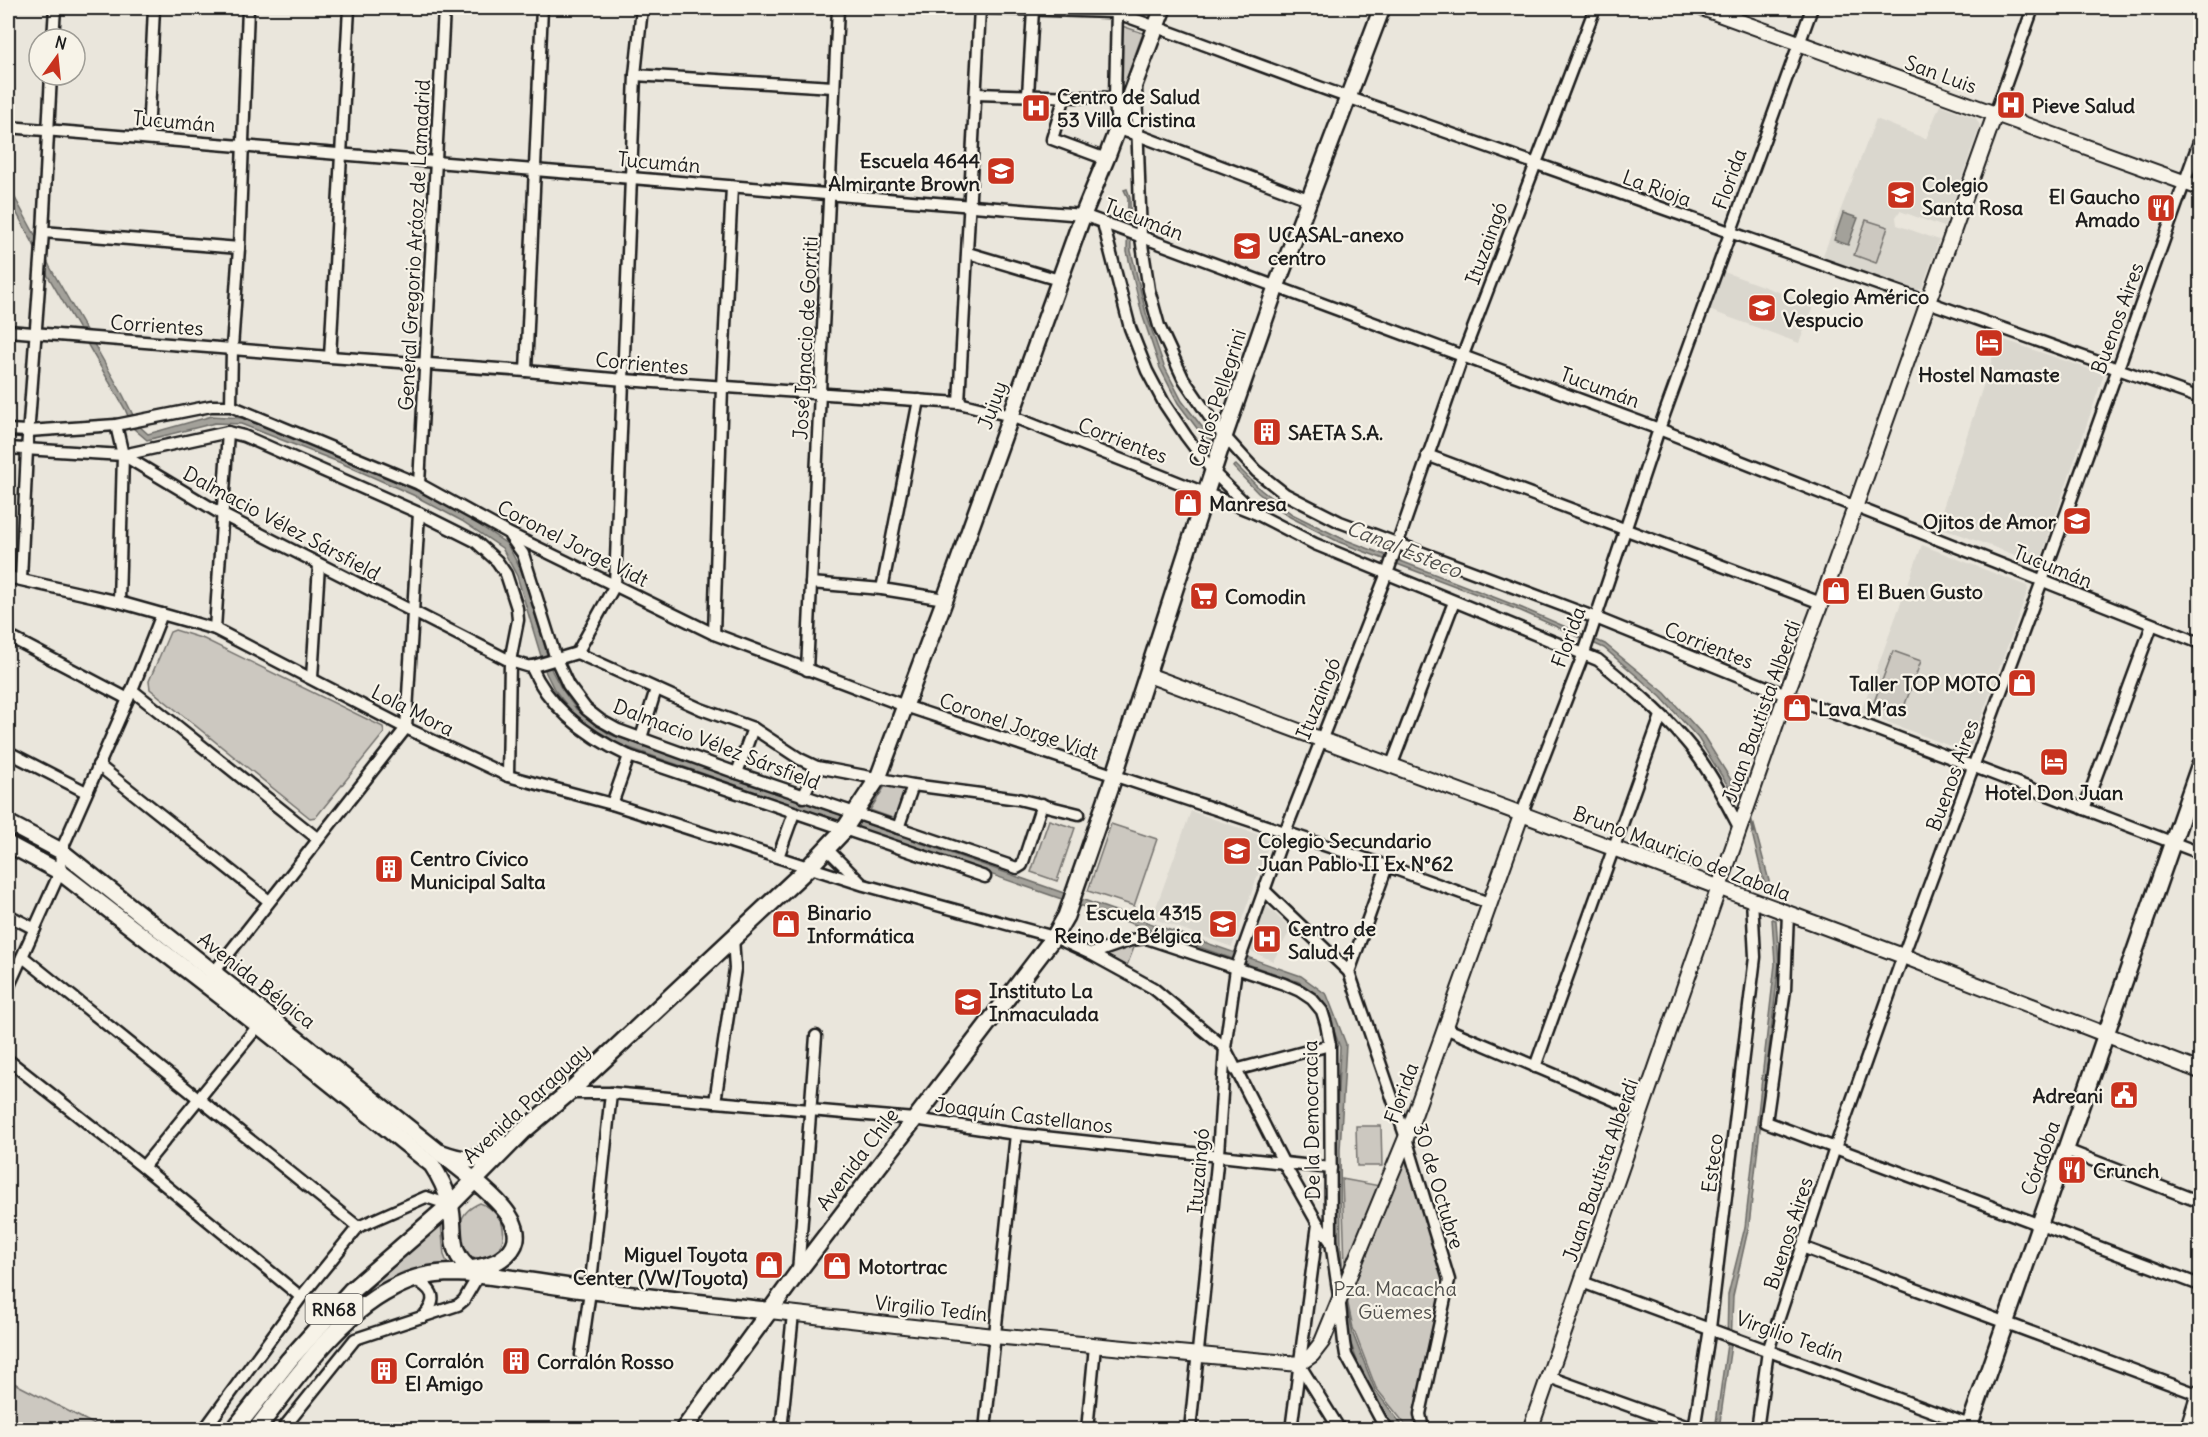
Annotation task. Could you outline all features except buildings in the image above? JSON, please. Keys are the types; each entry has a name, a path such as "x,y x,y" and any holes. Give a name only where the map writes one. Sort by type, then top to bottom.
{"main road":[{"name":"Jujuy","path":"856,814 878,778 1083,215 1163,8"},
{"name":"Carlos Pellegrini","path":"1066,916 1148,675 1224,437 1276,287 1382,8"},
{"name":"Córdoba","path":"1973,1428 2005,1323 2200,764"},
{"name":"Avenida Paraguay","path":"234,1430 289,1360 351,1291 450,1205 523,1131 568,1093 808,868 856,814"},
{"name":"Avenida Bélgica","path":"8,823 61,851 209,978"},
{"name":"Avenida Bélgica","path":"8,844 60,872 209,978 474,1179"},
{"name":"Avenida Chile","path":"683,1430 798,1272 1053,937 1066,916"},
{"name":"Avenida Bélgica","path":"263,1020 432,1165 440,1177 450,1205"},
{"path":"441,1153 468,1161 486,1154 523,1131"},
{"path":"450,1205 454,1248 461,1261 474,1272 500,1260 514,1244 516,1234 510,1214 474,1179"},
{"name":"Virgilio Tedín","path":"474,1272 590,1291 770,1311"},
{"name":"RN68","path":"256,1430 291,1384 334,1334 372,1301 390,1289 413,1279 474,1272"},
{"path":"2188,1430 2200,1394"}],"street":[{"path":"54,27 55,8"},
{"path":"147,137 154,8"},
{"path":"231,406 248,8"},
{"path":"330,357 349,8"},
{"name":"General Gregorio Aráoz de Lamadrid","path":"419,484 444,8"},
{"path":"526,370 542,8"},
{"path":"577,653 615,585 635,75 642,8"},
{"name":"José Ignacio de Gorriti","path":"807,670 838,8"},
{"path":"959,403 980,8"},
{"path":"990,8 1117,10 1115,98 1117,129 1308,199"},
{"name":"La Rioja","path":"1102,8 1117,10 1347,98 2200,398"},
{"path":"1153,8 1156,25"},
{"name":"Ituzaingó","path":"1190,1430 1218,1154 1225,1048 1236,969 1285,832 1388,571 1463,356 1534,163 1595,8"},
{"name":"San Luis","path":"1702,8 2200,188"},
{"name":"Florida","path":"1339,1296 1406,1137 1522,813 1585,650 1659,429 1812,8"},
{"name":"Juan Bautista Alberdi","path":"1530,1430 1739,827 2033,8"},
{"path":"1028,95 1033,10"},
{"path":"635,75 833,87"},
{"path":"1136,80 1139,237 1149,290 1159,326 1183,378 1224,437"},
{"path":"21,579 28,431 43,236 50,87"},
{"path":"976,94 1115,98"},
{"path":"1065,96 1052,139 1106,159"},
{"name":"Tucumán","path":"8,127 1083,215 1659,429 2200,643"},
{"name":"Buenos Aires","path":"1757,1430 1768,1351 1835,1148 2200,139"},
{"path":"714,634 722,387 732,187"},
{"path":"1103,223 1130,328 1147,370 1164,403 1214,473"},
{"path":"43,236 239,248"},
{"path":"968,253 1059,280"},
{"name":"Corrientes","path":"8,331 526,370 624,380 959,403 1011,416 1208,493 1255,513 1315,544 1388,571 1454,602 1585,650"},
{"path":"882,589 919,400"},
{"name":"Coronel Jorge Vidt","path":"8,430 28,431 116,424 211,406 231,406 419,484 508,533 714,634 905,706 1285,832 1489,903"},
{"path":"116,424 123,455 119,602"},
{"path":"123,455 228,432 244,436 419,513 475,541 493,556 506,574 517,608 518,620 510,662 508,776"},
{"path":"215,629 228,432"},
{"name":"Corrientes","path":"1224,437 1256,471 1285,494 1396,548 2200,853"},
{"name":"Dalmacio Vélez Sársfield","path":"8,448 123,455 223,515 320,565 510,662 535,666 544,691 574,723 590,736 629,756 843,831 985,877"},
{"path":"1427,455 1821,603"},
{"name":"Corrientes","path":"1214,473 1255,513"},
{"path":"209,978 406,728 419,513"},
{"name":"Dalmacio Vélez Sársfield","path":"508,533 523,554 556,659 568,685 586,709 618,730 1017,868 1022,865 1042,804"},
{"path":"312,678 320,565"},
{"name":"Lola Mora","path":"8,577 119,602 215,629 406,728 508,776 612,804 864,885 1053,937 1091,954 1153,988 1225,1048"},
{"path":"811,582 882,589 945,599"},
{"path":"1392,764 1454,602"},
{"path":"8,988 60,872 61,851 130,694 162,614"},
{"path":"2084,808 2152,625"},
{"path":"8,636 130,694 318,839"},
{"path":"1585,650 1633,688 1691,749 1716,784 1739,827"},
{"path":"535,666 577,653 656,689 753,728 800,759 817,767 912,785 1018,799 1079,814"},
{"name":"Bruno Mauricio de Zabala","path":"1148,675 1752,899 2200,1071"},
{"path":"641,738 656,689"},
{"path":"1536,1067 1661,716"},
{"path":"737,773 753,728"},
{"path":"8,752 86,792"},
{"path":"612,804 629,756"},
{"path":"98,765 269,901"},
{"path":"804,796 817,767"},
{"path":"898,828 912,785"},
{"path":"778,857 794,813"},
{"path":"827,849 864,885"},
{"path":"1349,972 1387,867"},
{"name":"30 de Octubre","path":"1264,890 1349,972 1406,1137 1449,1280 1420,1414 1422,1428"},
{"name":"Esteco","path":"1694,1430 1714,1330 1755,957 1752,899"},
{"path":"1788,914 1785,990 1766,1122 2200,1285"},
{"path":"8,915 35,929"},
{"path":"715,1102 735,969 733,937"},
{"name":"De la Democracia","path":"1091,954 1131,940 1146,938 1284,984 1312,999 1322,1011 1330,1045 1331,1242 1347,1355 1382,1422 1389,1430"},
{"path":"23,957 358,1227"},
{"path":"143,1167 263,1020"},
{"path":"1445,1028 1640,1111"},
{"path":"798,1272 816,1036"},
{"path":"1235,1070 1330,1045"},
{"path":"1225,1048 1283,1162 1318,1224 1331,1242"},
{"path":"8,1060 301,1297"},
{"name":"Joaquín Castellanos","path":"568,1093 611,1093 914,1119 1016,1134 1331,1168"},
{"path":"581,1355 611,1093"},
{"path":"985,1430 1016,1134"},
{"path":"2066,1150 2200,1202"},
{"path":"204,1430 301,1297 358,1227 426,1197 450,1205"},
{"path":"1292,1430 1318,1224"},
{"path":"1802,1247 2200,1394"},
{"path":"282,1430 355,1339 459,1305 464,1300 474,1272"},
{"path":"413,1279 430,1290 433,1298 432,1307 423,1317"},
{"name":"Virgilio Tedín","path":"1582,1282 1973,1428"},
{"path":"1299,1364 1312,1355 1322,1342 1339,1296"},
{"name":"Virgilio Tedín","path":"770,1311 994,1336 1299,1364"},
{"path":"781,1430 793,1314"},
{"path":"1087,1430 1095,1346"},
{"path":"1299,1364 1340,1430"},
{"path":"1549,1377 1694,1430"}],"shaded area":[{"name":"Colegio Santa Rosa","path":"1940,105 1976,118 1980,126 1944,227 1900,211 1896,217 1897,225 1939,240 1922,288 1916,291 1822,258 1876,119 1926,139"},
{"path":"8,185 50,267 138,425 148,434 212,416 242,418 343,458 466,516 507,544 523,574 552,671 560,686 576,709 609,734 1301,976 1327,995 1346,1044 1340,1150 1341,1250 1345,1293 1353,1334 1375,1390 1405,1429 1396,1429 1370,1396 1348,1336 1336,1252 1335,1150 1340,1047 1323,1002 1299,982 607,740 572,712 554,689 546,673 517,576 502,548 462,521 413,495 341,463 241,424 215,423 147,440 133,428 125,409 48,276 8,197"},
{"path":"1127,189 1130,197 1131,251 1146,313 1164,366 1182,401 1213,441 1211,447 1178,403 1160,368 1142,314 1127,252 1128,198 1124,190"},
{"path":"1843,213 1858,218 1848,245 1834,240"},
{"name":"Colegio Américo Vespucio","path":"1724,272 1814,305 1799,343 1709,310"},
{"path":"1999,338 2104,374 2039,564 1937,526"},
{"path":"1236,465 1261,490 1292,514 1341,538 1522,608 1605,644 1665,693 1703,735 1741,796 1738,802 1698,738 1661,697 1604,648 1521,611 1339,542 1290,517 1258,493 1233,467"},
{"path":"1922,545 2027,586 2028,590 1970,748 1963,751 1861,712"},
{"path":"1191,811 1265,837 1269,844 1232,947 1152,918"},
{"path":"1754,825 1772,892 1766,891 1752,833"},
{"name":"Centro de Salud 4","path":"1267,906 1291,929 1273,961 1246,949 1262,908"},
{"path":"1772,919 1776,920 1779,963 1749,1225 1733,1296 1731,1345 1719,1429 1715,1430 1727,1344 1728,1295 1745,1227 1775,964"}],"green space":[{"path":"1122,26 1143,33 1123,89 1119,88"},
{"path":"1866,220 1888,227 1876,263 1854,255"},
{"path":"175,630 204,639 383,727 384,733 316,817 310,818 150,689 149,681 170,632"},
{"path":"1893,651 1921,661 1901,715 1873,705"},
{"path":"887,783 906,787 895,819 870,810"},
{"path":"1049,820 1075,828 1057,881 1031,872"},
{"path":"1111,824 1157,839 1134,906 1088,891"},
{"path":"1135,945 1126,968 1098,954 1103,953"},
{"path":"1356,1126 1381,1126 1382,1166 1357,1166"},
{"name":"Pza. Macacha Güemes","path":"1405,1155 1446,1278 1418,1415 1414,1424 1405,1424 1376,1388 1353,1328 1346,1295"},
{"path":"1342,1179 1380,1186 1345,1265"},
{"path":"480,1203 499,1217 503,1227 503,1237 494,1253 484,1257 471,1257 462,1241 460,1226 466,1213"},
{"path":"441,1223 444,1255 448,1265 406,1273 365,1293"},
{"path":"8,1380 103,1429 8,1429"}],"waterway":[{"path":"1751,820 1754,832"}],"place":[{"name":"Pieve Salud","path":"2011,105"},
{"name":"Centro de Salud 53 Villa Cristina","path":"1036,108"},
{"name":"Escuela 4644 Almirante Brown","path":"1001,171"},
{"name":"Colegio Santa Rosa","path":"1901,195"},
{"name":"El Gaucho Amado","path":"2161,208"},
{"name":"UCASAL-anexo centro","path":"1247,246"},
{"name":"Colegio Américo Vespucio","path":"1762,308"},
{"name":"Hostel Namaste","path":"1989,343"},
{"name":"SAETA S.A.","path":"1267,432"},
{"name":"Manresa","path":"1188,503"},
{"name":"Ojitos de Amor","path":"2077,521"},
{"name":"El Buen Gusto","path":"1836,591"},
{"name":"Comodin","path":"1204,596"},
{"name":"Taller TOP MOTO","path":"2022,683"},
{"name":"Lava M’as","path":"1797,708"},
{"name":"Hotel Don Juan","path":"2054,762"},
{"name":"Colegio Secundario Juan Pablo II Ex N°62","path":"1237,851"},
{"name":"Centro Cívico Municipal Salta","path":"389,869"},
{"name":"Binario Informática","path":"786,924"},
{"name":"Escuela 4315 Reino de Bélgica","path":"1223,924"},
{"name":"Centro de Salud 4","path":"1267,939"},
{"name":"Instituto La Inmaculada","path":"968,1002"},
{"name":"Adreani","path":"2124,1095"},
{"name":"Crunch","path":"2072,1170"},
{"name":"Miguel Toyota Center (VW/Toyota)","path":"769,1265"},
{"name":"Motortrac","path":"837,1266"},
{"name":"Corralón Rosso","path":"516,1361"},
{"name":"Corralón El Amigo","path":"384,1371"}],"water label":[{"name":"Canal Esteco","path":"1404,549"}]}
